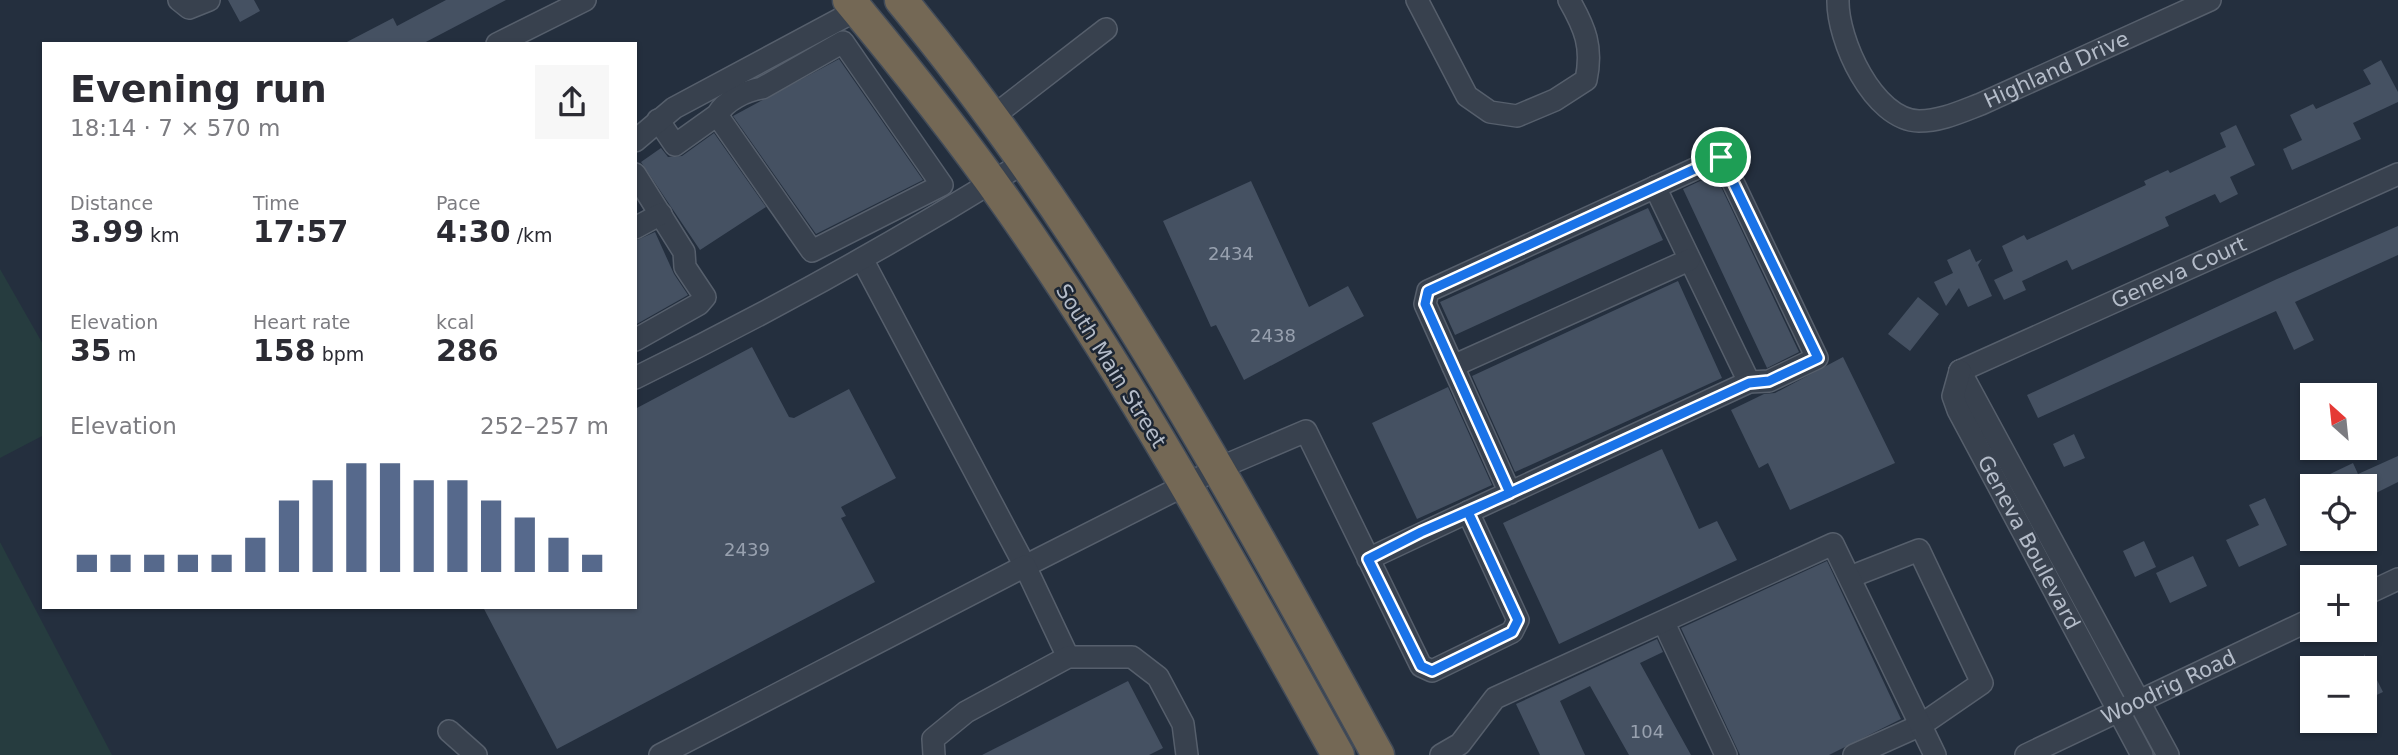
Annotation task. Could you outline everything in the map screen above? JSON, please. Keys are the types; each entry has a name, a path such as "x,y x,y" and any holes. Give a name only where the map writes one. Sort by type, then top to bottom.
{"highway":[{"name":"South Main Street","path":"901,0 991,118 1122,310 1217,469 1378,755"},
{"name":"South Main Street","path":"853,5 992,183 1091,329 1186,486 1338,755"}],"street":[{"path":"179,0 189,8 209,0"},
{"path":"501,42 585,0"},
{"path":"1417,0 1467,96 1490,113 1517,116 1555,100 1586,80 1591,56 1582,22 1569,0"},
{"name":"Highland Drive","path":"1838,0 1841,27 1852,57 1877,97 1901,117 1918,121 1946,118 2210,0"},
{"path":"637,139 674,108 853,5"},
{"path":"991,118 1106,29"},
{"path":"658,120 675,145 717,115 722,107 749,90 762,88 844,43 942,186 812,251 717,115"},
{"path":"1368,559 1749,383 1769,381 1818,358 1721,157 1428,291 1425,304 1510,493"},
{"path":"637,377 737,328 862,259 1023,163"},
{"name":"Geneva Court","path":"1960,371 2398,174"},
{"path":"637,177 684,252 685,267 705,297 699,304 637,339"},
{"path":"1655,187 1749,383"},
{"path":"637,227 661,214"},
{"path":"862,259 1025,566 1068,657"},
{"path":"1453,366 1689,260"},
{"path":"1960,371 2168,755"},
{"name":"Geneva Boulevard","path":"1960,371 1953,396 1958,410 2142,755"},
{"path":"660,755 1217,469 1306,431 1421,666 1432,671 1512,632 1518,620 1468,512"},
{"path":"1441,755 1460,744 1495,698 1833,544 1935,755"},
{"path":"1850,577 1919,550 1982,683 1921,725 1854,755"},
{"path":"2377,589 2398,579"},
{"path":"1664,623 1726,755"},
{"name":"Woodrig Road","path":"2026,755 2300,625"},
{"path":"934,755 933,739 966,712 1068,657 1132,657 1158,677 1183,724 1187,755"},
{"path":"449,731 476,755"}],"green space":[{"path":"0,269 42,342 42,436 0,458"},
{"path":"0,542 112,755 0,755"}],"building":[{"path":"228,0 254,0 260,11 240,22"},
{"path":"446,0 506,0 426,42 347,42 393,18 397,26"},
{"path":"839,59 923,180 816,234 733,116"},
{"path":"2381,60 2398,92 2398,102 2353,123 2361,139 2292,170 2283,149 2302,140 2290,115 2313,104 2316,109 2371,84 2363,70"},
{"path":"2236,125 2255,165 2230,177 2238,194 2220,203 2215,194 2193,204 2165,217 2169,226 2072,270 2067,260 2022,281 2026,290 2004,300 1994,280 2013,271 2002,246 2024,235 2027,240 2146,185 2144,181 2168,170 2170,173 2226,147 2220,133"},
{"path":"714,133 766,207 700,250 641,162 661,148 668,157 682,156"},
{"path":"1715,174 1799,352 1767,368 1683,189"},
{"path":"1251,181 1309,307 1348,286 1364,316 1244,380 1216,325 1211,327 1163,221"},
{"path":"1648,208 1663,240 1455,335 1440,302"},
{"path":"2398,226 2398,255 2295,302 2314,340 2294,350 2276,311 2038,418 2027,395"},
{"path":"655,232 674,274 688,295 637,324 637,240"},
{"path":"1970,249 1976,262 1982,259 1978,265 1992,296 1968,307 1959,288 1946,306 1934,282 1953,273 1947,260"},
{"path":"1678,281 1722,378 1515,472 1472,376"},
{"path":"1918,297 1939,314 1910,351 1888,334"},
{"path":"752,347 789,417 794,418 849,389 896,478 841,507 846,516 841,518 875,582 557,749 484,609 637,609 637,408"},
{"path":"1843,357 1895,463 1790,510 1768,463 1759,468 1731,410 1764,394 1775,393"},
{"path":"1448,387 1492,485 1417,519 1372,423"},
{"path":"2074,434 2085,458 2064,467 2053,444"},
{"path":"1662,449 1699,529 1717,521 1737,560 1559,644 1503,523"},
{"path":"2398,456 2398,482 2377,492 2377,474 2358,474"},
{"path":"2353,463 2358,474 2330,474"},
{"path":"2265,498 2287,545 2239,567 2226,540 2259,525 2249,505"},
{"path":"2144,541 2156,567 2135,577 2123,551"},
{"path":"2193,556 2207,586 2170,603 2156,573"},
{"path":"1827,561 1901,719 1829,755 1740,755 1681,628"},
{"path":"1657,639 1663,652 1640,663 1691,755 1629,755 1590,686 1560,701 1585,755 1540,755 1516,704"},
{"path":"2377,680 2383,692 2377,695"},
{"path":"1128,681 1163,748 1149,755 982,755"}],"route":[{"path":"1721,157 1428,291 1425,304 1510,493 1421,532 1368,559 1421,666 1432,671 1512,632 1518,620 1468,512 1510,493 1749,383 1769,381 1818,358 1721,157"}]}
